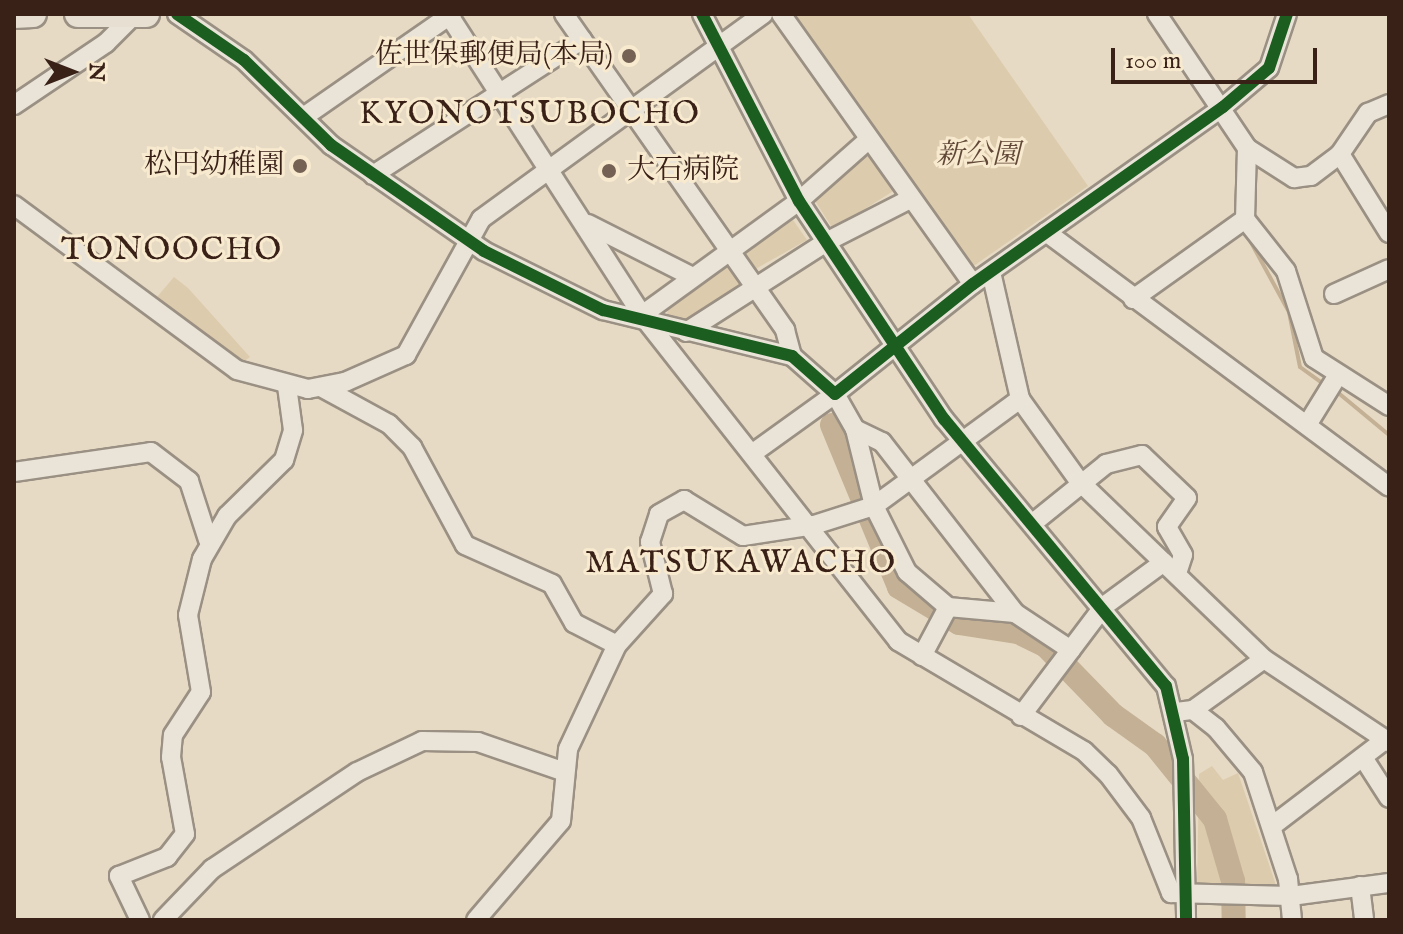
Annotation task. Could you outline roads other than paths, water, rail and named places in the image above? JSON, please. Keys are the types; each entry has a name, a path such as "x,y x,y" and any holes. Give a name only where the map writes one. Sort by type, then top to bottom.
{"highway":[{"path":"14,15 33,14"},
{"path":"78,14 139,15"}],"street":[{"path":"177,14 244,60 373,175 470,241 603,310 792,356 835,394 855,429 874,506 907,572 948,607 1015,613"},
{"path":"564,14 726,250 785,330 792,356"},
{"path":"702,14 713,45 799,201 964,442 1104,606 1184,711 1253,772 1291,896 1292,920"},
{"path":"14,205 213,357 287,386 321,387 406,355 481,219 713,45 763,14"},
{"path":"781,14 867,141 973,284"},
{"path":"1157,14 1223,107 1247,148 1294,178 1311,176 1340,154 1368,113 1389,104"},
{"path":"753,453 898,347 973,284 1223,107 1269,68 1287,14"},
{"path":"14,105 139,15"},
{"path":"305,116 450,15 588,224 645,319 814,525 898,641 1084,751 1108,774 1141,818 1171,893 1185,896 1291,896 1389,883"},
{"path":"373,175 582,40"},
{"path":"645,319 689,275 799,201 867,141"},
{"path":"1247,148 1245,219 1286,271 1314,358 1336,378 1389,406"},
{"path":"1340,154 1389,233"},
{"path":"686,332 826,242 910,199"},
{"path":"1133,299 1245,219"},
{"path":"588,224 689,275"},
{"path":"1046,232 1389,487"},
{"path":"1334,294 1389,269"},
{"path":"991,272 1020,399 1082,485 1264,659 1387,741 1272,826"},
{"path":"1307,425 1336,378"},
{"path":"140,920 119,876 167,857 185,834 171,757 173,735 201,692 188,615 208,540 284,460 293,430 287,386"},
{"path":"321,387 376,416 412,447 465,545 552,584 574,623 617,645"},
{"path":"476,920 561,821 568,749 617,645 663,594 650,542 659,514 676,500 743,536 814,525 874,506 1020,399"},
{"path":"855,429 877,436 908,484 1015,613 1071,650"},
{"path":"14,472 151,452 189,481 208,540"},
{"path":"1021,716 1104,606 1171,568 1183,555 1167,527 1187,498 1142,455 1106,464 1033,523"},
{"path":"922,656 948,607"},
{"path":"1184,711 1264,659"},
{"path":"1184,711 1186,920"},
{"path":"163,920 222,862 357,772 422,741 478,742 565,772"},
{"path":"1364,759 1389,798"},
{"path":"1360,886 1364,920"}],"waterway":[{"path":"1247,235 1289,312 1300,367 1325,385"},
{"path":"1336,391 1389,435"},
{"path":"832,425 899,587 959,623 1018,632 1045,645 1113,715 1155,745 1215,819 1233,881 1234,920"}],"place":[{"name":"佐世保郵便局(本局)","path":"629,56"},
{"name":"松円幼稚園","path":"300,166"},
{"name":"大石病院","path":"609,171"}],"district":[{"name":"KYONOTSUBOCHO","path":"530,115"},
{"name":"TONOOCHO","path":"172,251"},
{"name":"MATSUKAWACHO","path":"741,564"}],"park label":[{"name":"新公園","path":"978,156"}]}
